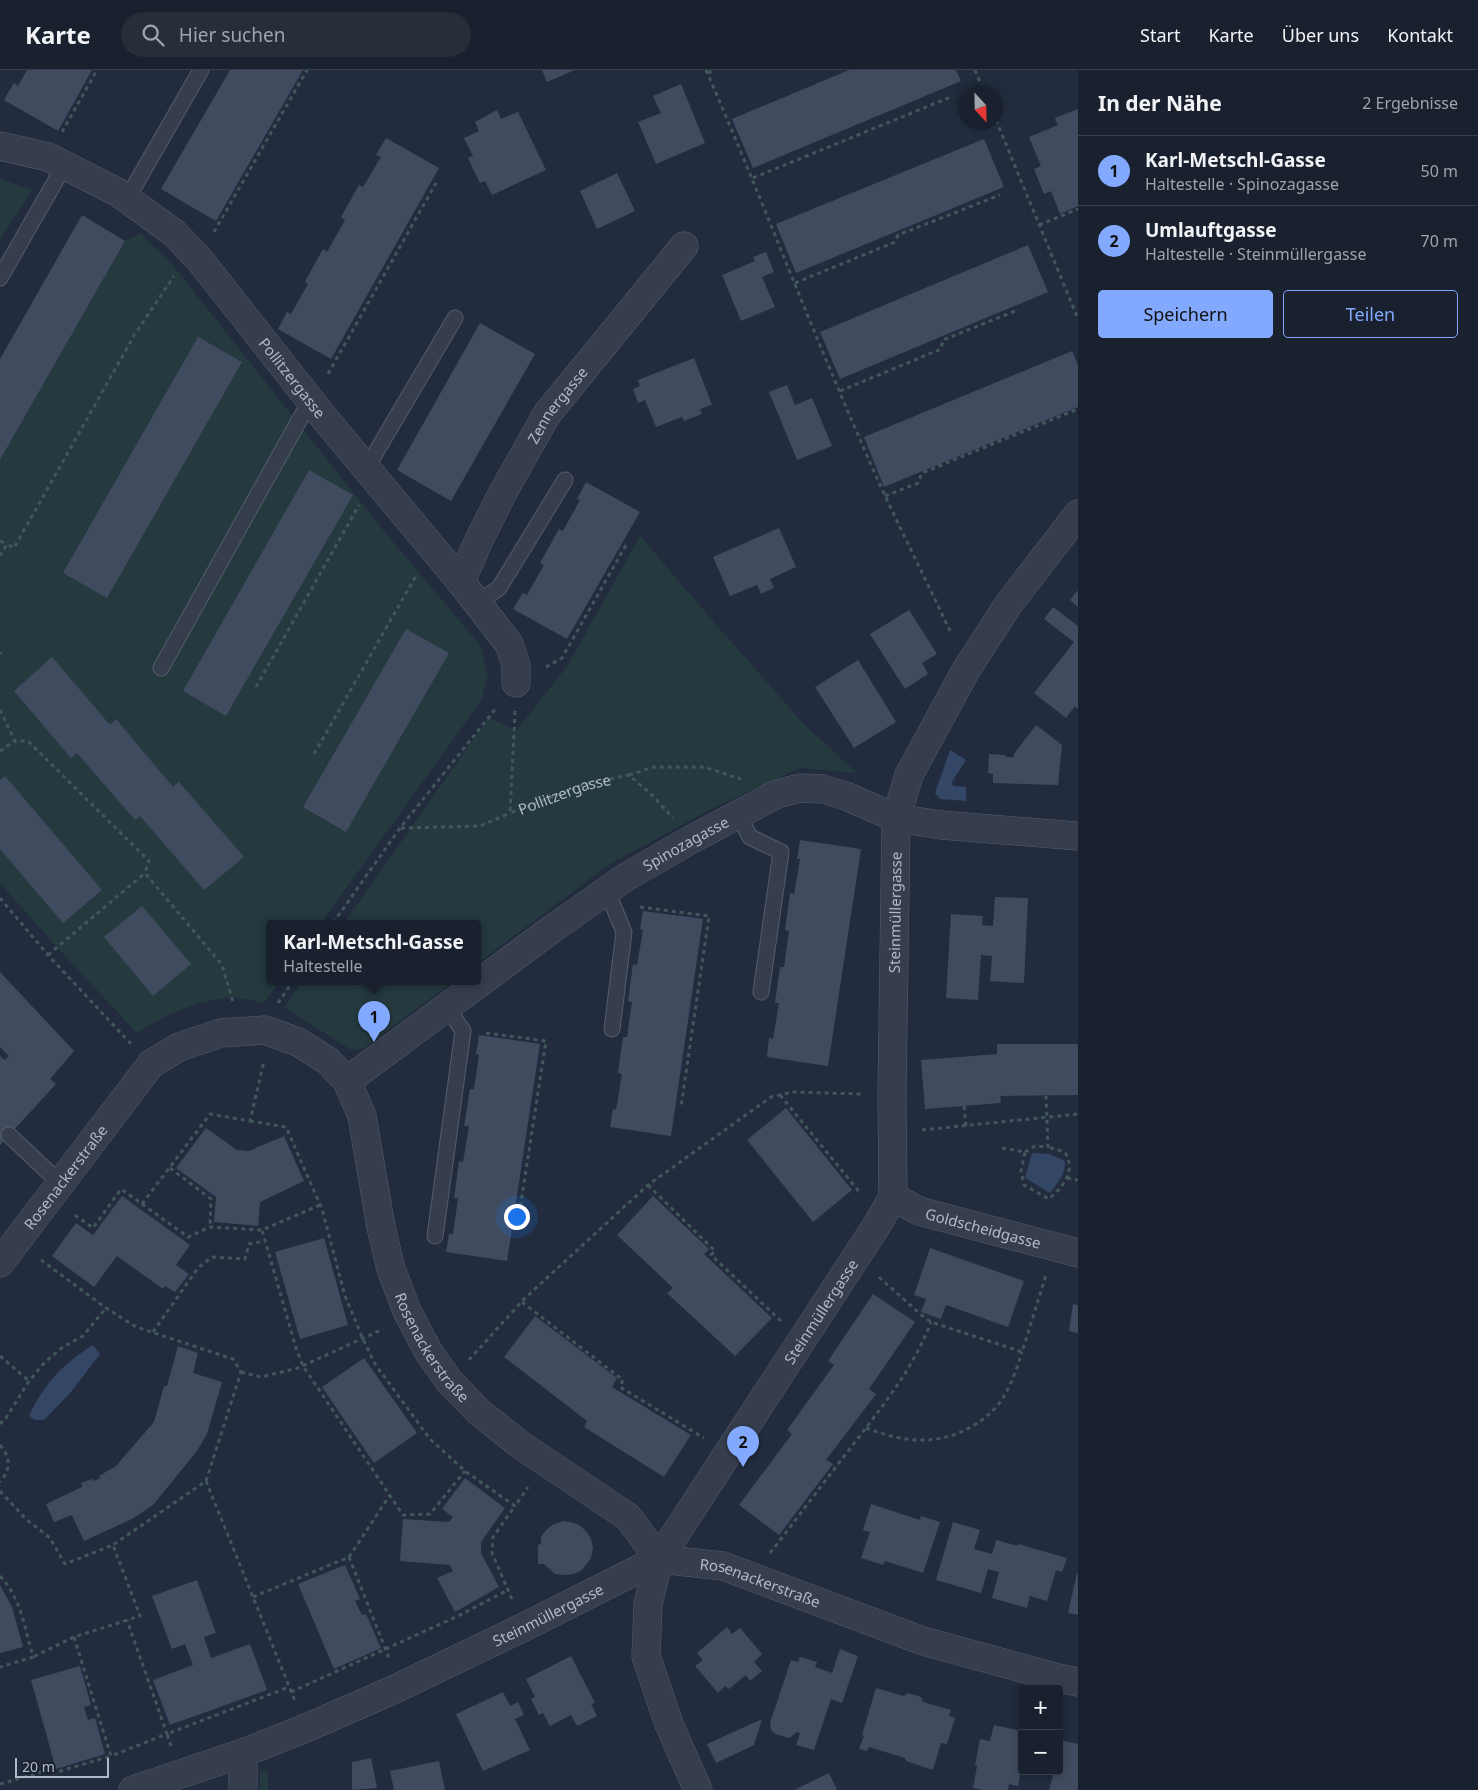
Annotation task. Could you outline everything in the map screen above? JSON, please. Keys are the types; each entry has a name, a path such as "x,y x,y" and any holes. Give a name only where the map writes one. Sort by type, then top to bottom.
{"street":[{"name":"Pollitzergasse","path":"0,146 56,162 118,193 174,233 188,265 311,402 469,592 509,644 516,665 516,683"},
{"name":"Zennergasse","path":"469,592 478,542 546,414 684,246"},
{"name":"Steinmüllergasse","path":"133,1790 243,1753 393,1690 524,1627 660,1558 872,1233 893,1197 892,1096 896,818 909,775 966,670 1008,605 1078,514"},
{"name":"Spinozagasse","path":"481,982 626,877 692,839 777,794 800,788 823,789 846,796 896,818 941,825 1078,836"},
{"name":"Spinozagasse","path":"347,1081 477,985"},
{"name":"Rosenackerstraße","path":"0,1263 151,1064 179,1047 221,1032 265,1030 298,1042 328,1061 347,1081 362,1116 381,1227 391,1269 407,1311 428,1351 448,1381 479,1412 522,1446 628,1517 660,1558 723,1566 923,1641 1078,1682"},
{"name":"Goldscheidgasse","path":"893,1197 919,1211 1078,1253"},
{"path":"660,1558 648,1604 646,1656 669,1724 698,1790"},
{"path":"243,1753 243,1790"}],"lane":[{"path":"127,199 201,70"},
{"path":"0,278 56,162"},
{"path":"366,468 455,318"},
{"path":"160,668 311,402"},
{"path":"469,592 499,588 565,480"},
{"path":"738,814 750,837 781,852 761,992"},
{"path":"607,891 624,932 612,1029"},
{"path":"435,1236 464,1031 447,1007"},
{"path":"9,1135 60,1183"}],"path":[{"path":"56,162 97,70"},
{"path":"0,540 14,548 135,334 188,265 307,70"},
{"path":"714,70 707,72 753,178 840,391 885,496 895,513 907,543 954,640"},
{"path":"975,70 981,85"},
{"path":"753,178 953,96"},
{"path":"1000,130 1078,319"},
{"path":"311,402 436,183"},
{"path":"795,283 895,242 898,235 1000,195"},
{"path":"1039,225 1078,209"},
{"path":"840,391 941,349 943,340 1015,311"},
{"path":"885,496 918,483 922,473 1078,409"},
{"path":"256,687 364,497"},
{"path":"0,556 7,544"},
{"path":"336,920 400,828 516,683 562,658 626,545"},
{"path":"314,754 420,568"},
{"name":"Pollitzergasse","path":"516,683 510,813 586,784 629,775 652,795 692,839"},
{"path":"0,710 15,741"},
{"path":"0,752 15,741 28,741 149,861 145,873 48,955"},
{"path":"629,775 654,767 704,767 735,776 777,794"},
{"path":"400,828 480,826 510,813"},
{"path":"145,873 222,965 233,1004 242,1004"},
{"path":"0,898 48,955 151,1064"},
{"path":"637,907 709,916 681,1107"},
{"path":"480,1032 546,1041 517,1228"},
{"path":"250,1121 264,1062"},
{"path":"448,1381 522,1302 648,1185 771,1097 792,1092 892,1096"},
{"path":"780,1095 860,1193"},
{"path":"1046,1096 1048,1147"},
{"path":"964,1106 966,1126"},
{"path":"142,1204 210,1114 286,1127 326,1220"},
{"path":"919,1131 1078,1114"},
{"path":"1002,1148 1025,1152 1035,1146 1048,1147 1065,1152 1069,1159 1070,1172 1060,1190 1049,1199 1024,1185 1021,1171 1025,1152"},
{"path":"170,1168 211,1199 210,1227"},
{"path":"1067,1178 1078,1180"},
{"path":"60,1183 74,1214 93,1228 121,1189 188,1237 210,1227 262,1230 320,1205"},
{"path":"648,1185 715,1251 711,1256 786,1327"},
{"path":"262,1230 296,1348 303,1366 403,1515 430,1514 465,1471"},
{"path":"153,1332 198,1268 212,1257 245,1259 249,1244 265,1242"},
{"path":"41,1260 106,1308 136,1327 233,1359 241,1372 261,1377 303,1366 388,1326"},
{"path":"875,1272 906,1302 931,1322 1022,1352"},
{"path":"866,1428 902,1439 918,1441 945,1438 978,1423 1001,1402 1016,1372 1047,1272"},
{"path":"522,1302 623,1380 620,1386 710,1442"},
{"path":"0,1424 6,1418 29,1381 45,1362 63,1347 83,1336 106,1308"},
{"path":"769,1554 866,1428 907,1370 931,1322"},
{"path":"0,1356 29,1381"},
{"path":"0,1491 26,1519 50,1538 65,1564 113,1545 206,1481 241,1372"},
{"path":"0,1445 9,1458 9,1466 0,1482"},
{"path":"206,1481 306,1728"},
{"path":"253,1596 349,1557 390,1495"},
{"path":"515,1506 493,1537 492,1552 524,1627"},
{"path":"0,1667 33,1657 74,1638 140,1616 113,1545"},
{"path":"349,1557 392,1665"},
{"path":"0,1576 12,1592 20,1610 33,1657"},
{"path":"291,1692 386,1650 508,1590"},
{"path":"126,1620 172,1751"},
{"path":"74,1638 111,1756"},
{"path":"0,1784 52,1769 54,1773 111,1756 289,1687"}],"green space":[{"path":"0,179 32,190 0,240"},
{"path":"140,233 171,263 383,530 480,645 488,675 481,701 323,920 266,920 266,985 277,985 264,1003 237,998 212,1000 171,1014 137,1033 0,883 0,460 125,241"},
{"path":"640,536 804,724 857,773 800,768 717,806 610,864 481,961 481,920 346,920 489,717 516,731 568,665"},
{"path":"300,985 449,985 364,1048 351,1050 284,1007"},
{"path":"260,1771 268,1771 268,1790 260,1790"}],"water":[{"path":"950,750 966,760 952,782 953,786 966,787 966,801 940,799 935,793"},
{"path":"1032,1153 1049,1154 1065,1161 1063,1174 1050,1193 1025,1178"},
{"path":"93,1345 100,1354 71,1392 44,1420 35,1420 29,1416 41,1394 55,1375 72,1359"}],"building":[{"path":"27,70 92,70 58,131 4,100 14,83 18,86"},
{"path":"230,70 303,70 216,221 161,189"},
{"path":"542,70 575,70 547,82"},
{"path":"849,70 956,70 961,81 753,168 732,119"},
{"path":"681,84 705,143 656,164 638,122 661,113 653,96"},
{"path":"1078,109 1078,206 1060,214 1051,191 1044,194 1034,169 1041,166 1029,137 1058,125 1055,118"},
{"path":"497,110 501,119 518,112 546,170 492,195 485,181 480,183 468,158 473,156 464,138 479,131 475,122"},
{"path":"386,138 439,168 331,359 278,329 287,312 291,314 308,284 305,282 323,249 327,252 345,220 341,217 359,185 363,187 381,157 376,155"},
{"path":"984,139 1004,187 796,273 776,224"},
{"path":"617,173 635,211 597,229 580,191"},
{"path":"82,215 125,241 0,460 0,359"},
{"path":"1028,245 1048,292 840,379 820,332"},
{"path":"766,252 774,272 762,277 775,307 741,321 722,275 755,261 753,257"},
{"path":"480,323 535,354 451,501 397,470"},
{"path":"198,337 242,362 107,598 63,573"},
{"path":"1072,351 1078,365 1078,407 884,487 864,437"},
{"path":"694,358 712,405 700,409 702,414 684,421 682,417 656,427 645,400 638,403 633,389 640,386 638,380"},
{"path":"787,385 795,405 812,398 832,446 797,460 769,392"},
{"path":"309,470 353,495 226,716 183,691"},
{"path":"586,482 640,512 567,639 513,609 523,593 527,595 544,565 540,563 559,529 563,531 580,500 577,499"},
{"path":"779,528 796,567 770,579 774,588 761,594 757,585 730,596 713,557"},
{"path":"1078,590 1078,607 1070,600"},
{"path":"1053,607 1078,626 1078,709 1075,706 1066,718 1034,693 1074,642 1044,619"},
{"path":"909,610 937,654 922,663 928,674 905,689 870,634"},
{"path":"406,629 449,653 346,832 303,807"},
{"path":"52,657 110,725 116,719 173,787 179,782 244,857 204,890 140,816 135,820 77,753 71,758 14,691"},
{"path":"858,660 896,722 854,748 815,687"},
{"path":"1036,725 1062,745 1058,785 993,783 993,774 988,773 989,754 1014,757 1014,754"},
{"path":"5,776 102,890 63,923 0,849 0,780"},
{"path":"800,840 861,849 828,1066 767,1057 769,1038 773,1039 779,1003 775,1003 780,967 784,967 789,931 785,930 790,893 794,894 800,859 797,859"},
{"path":"995,897 1028,898 1024,983 990,981 992,956 981,955 978,1000 946,998 951,914 983,916 982,925 993,926"},
{"path":"142,906 191,964 153,996 104,937"},
{"path":"643,911 703,919 671,1136 610,1127 613,1109 616,1110 622,1074 618,1073 623,1037 627,1037 632,1002 628,1001 633,964 637,965 643,930 640,929"},
{"path":"0,972 74,1051 50,1079 56,1084 0,1145 0,1056 5,1060 9,1056 0,1047"},
{"path":"479,1035 540,1044 507,1261 446,1252 449,1234 453,1234 458,1198 454,1198 459,1161 463,1162 469,1126 464,1126 470,1089 474,1089 479,1055 476,1054"},
{"path":"997,1044 1078,1044 1078,1095 1000,1096 1001,1103 925,1109 921,1060 997,1054"},
{"path":"786,1108 852,1190 813,1222 747,1140"},
{"path":"206,1128 237,1150 249,1151 284,1136 304,1181 260,1202 258,1226 214,1222 216,1197 176,1168"},
{"path":"122,1196 190,1245 176,1265 189,1274 175,1292 165,1286 163,1289 117,1256 94,1287 52,1256 76,1223 93,1235"},
{"path":"653,1196 709,1249 704,1254 772,1318 735,1356 667,1293 673,1288 617,1235"},
{"path":"324,1238 348,1325 300,1339 275,1252"},
{"path":"930,1248 1024,1281 1008,1327 946,1305 941,1319 921,1312 926,1299 914,1295"},
{"path":"873,1294 915,1322 869,1389 876,1394 826,1460 833,1464 779,1535 739,1505 792,1434 787,1430 834,1365 828,1361"},
{"path":"1073,1304 1078,1305 1078,1333 1069,1331"},
{"path":"535,1316 617,1378 612,1387 691,1435 664,1477 584,1427 587,1421 504,1357"},
{"path":"178,1346 198,1353 193,1373 222,1382 207,1434 197,1451 153,1505 132,1519 84,1541 72,1515 54,1522 46,1504 82,1487 81,1483 100,1478 99,1476 116,1466 154,1422 164,1386 167,1386"},
{"path":"364,1358 417,1433 374,1463 322,1387"},
{"path":"465,1478 505,1508 481,1542 481,1553 499,1587 455,1612 437,1578 453,1571 450,1565 400,1561 403,1519 449,1522 453,1517 442,1509"},
{"path":"871,1504 920,1520 921,1516 940,1522 923,1573 885,1561 883,1565 861,1558 870,1532 863,1530"},
{"path":"563,1521 579,1525 586,1531 591,1539 593,1548 591,1558 582,1570 574,1574 555,1574 544,1564 538,1564 538,1545 541,1544 541,1537 554,1524"},
{"path":"953,1522 980,1530 974,1549 992,1554 996,1540 1018,1546 1018,1544 1067,1558 1062,1572 1056,1570 1047,1601 1030,1596 1027,1608 992,1598 999,1572 988,1569 981,1593 936,1580"},
{"path":"345,1565 360,1599 355,1601 362,1615 366,1614 381,1648 334,1669 298,1584"},
{"path":"1078,1573 1078,1615 1068,1613"},
{"path":"197,1580 216,1633 204,1637 211,1658 250,1644 267,1690 170,1725 153,1680 193,1665 185,1644 172,1649 152,1596"},
{"path":"0,1585 12,1607 23,1647 0,1653"},
{"path":"727,1627 732,1634 740,1628 762,1654 754,1662 762,1671 750,1681 746,1675 729,1689 725,1686 718,1693 695,1666 703,1660 697,1653"},
{"path":"840,1649 858,1656 842,1703 831,1699 814,1750 796,1745 800,1733 797,1732 789,1738 775,1734 771,1730 770,1723 791,1660 798,1662 800,1657 817,1662 815,1667 832,1673"},
{"path":"571,1656 595,1703 591,1704 597,1716 577,1726 571,1715 550,1726 543,1713 539,1715 531,1699 535,1697 526,1679"},
{"path":"80,1666 91,1705 84,1707 88,1720 95,1718 105,1754 56,1769 31,1680"},
{"path":"876,1688 904,1696 908,1693 921,1697 923,1702 951,1710 949,1716 955,1718 947,1744 941,1743 933,1770 906,1761 905,1758 869,1747 867,1751 859,1749"},
{"path":"503,1692 510,1706 518,1702 524,1715 515,1719 530,1750 483,1771 456,1714"},
{"path":"762,1719 754,1745 716,1763 707,1744"},
{"path":"994,1725 1018,1730 1018,1775 1020,1775 1018,1786 1009,1784 1008,1790 973,1788 980,1739 990,1741"},
{"path":"1063,1740 1078,1744 1078,1790 1049,1790 1053,1775 1063,1775"},
{"path":"371,1758 377,1788 352,1790 352,1762"},
{"path":"439,1761 445,1790 394,1790 390,1771"},
{"path":"829,1773 837,1790 794,1790"}],"place":[{"name":"Karl-Metschl-Gasse","path":"374,1042"},
{"name":"Umlauftgasse","path":"743,1467"}]}
